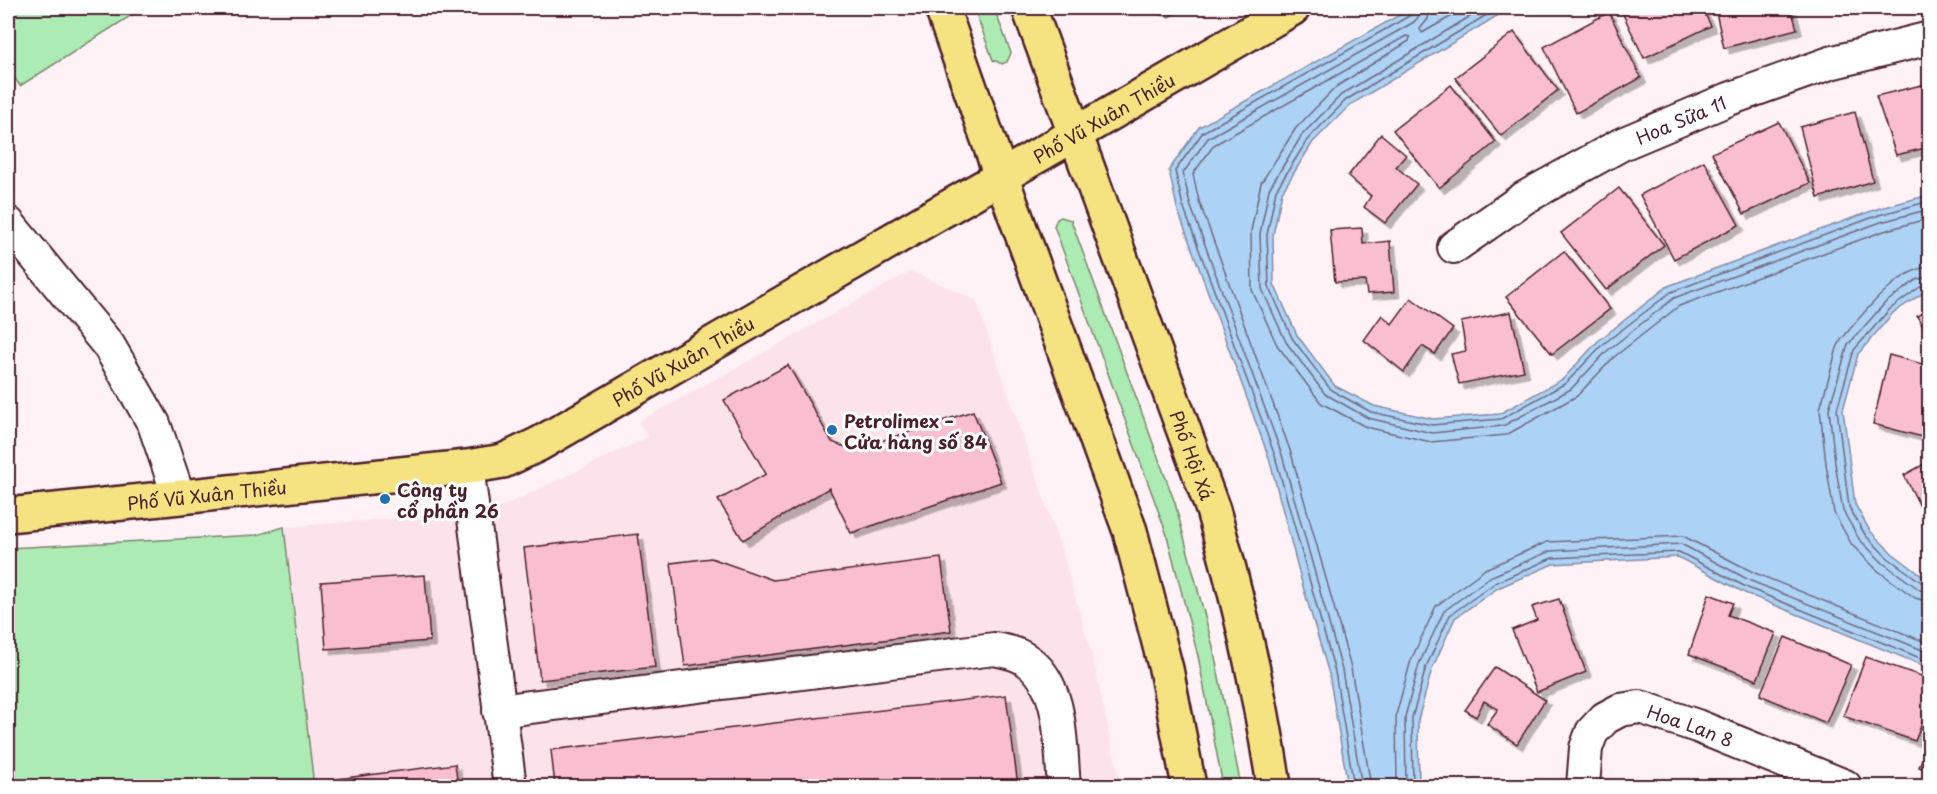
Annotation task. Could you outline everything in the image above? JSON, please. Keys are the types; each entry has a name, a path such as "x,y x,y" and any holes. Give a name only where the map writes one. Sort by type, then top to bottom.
{"main road":[{"path":"942,8 1130,531 1166,669 1189,786"},
{"name":"Phố Hội Xá","path":"1029,8 1213,510 1236,591 1252,660 1274,786"},
{"name":"Phố Vũ Xuân Thiều","path":"8,515 466,467 503,461 539,444 1293,8"}],"street":[{"name":"Hoa Sữa 11","path":"1454,247 1524,198 1622,144 1729,99 1830,63 1929,38"},
{"path":"8,223 109,346 154,424 179,497"},
{"path":"466,467 510,786"},
{"path":"499,711 994,649 1024,658 1035,667 1051,689 1056,706 1064,786"},
{"name":"Hoa Lan 8","path":"1583,786 1586,748 1592,732 1605,718 1620,710 1640,707 1698,726 1845,786"}],"shaded area":[{"name":"Công ty cổ phần 26","path":"911,271 976,300 1061,548 1092,654 1121,786 314,786 284,527 495,510 648,437 638,422"}],"green space":[{"path":"8,8 143,8 20,86 8,68"},
{"path":"974,8 994,8 1011,53 1007,62 1002,64 993,60"},
{"path":"1136,8 1185,8 1169,17"},
{"path":"1061,217 1071,220 1175,503 1213,647 1241,786 1223,786 1198,656 1166,532 1054,226 1057,219"},
{"path":"284,527 314,786 8,786 8,548 257,535"}],"water":[{"path":"1412,8 1510,8 1350,105 1313,142 1282,192 1273,235 1274,284 1297,335 1335,386 1374,406 1433,419 1499,414 1563,379 1598,341 1668,286 1877,209 1929,195 1929,289 1893,313 1858,354 1843,410 1855,504 1870,531 1892,553 1929,581 1929,668 1745,593 1678,557 1553,564 1498,588 1455,618 1432,669 1418,720 1419,786 1348,786 1329,674 1269,458 1177,208 1169,170 1199,127"}],"building":[{"path":"1620,8 1702,8 1711,26 1644,58"},
{"path":"1715,8 1791,8 1797,29 1724,48"},
{"path":"1609,12 1641,78 1576,113 1544,47"},
{"path":"1514,32 1558,90 1501,136 1455,78"},
{"path":"1930,83 1930,147 1896,155 1876,96"},
{"path":"1451,85 1496,142 1439,188 1393,130"},
{"path":"1855,112 1873,181 1818,198 1800,127"},
{"path":"1779,122 1810,183 1744,214 1712,153"},
{"path":"1381,134 1406,155 1396,167 1417,184 1385,223 1364,207 1371,196 1348,176"},
{"path":"1704,161 1739,225 1674,259 1640,195"},
{"path":"1619,188 1664,245 1606,290 1561,233"},
{"path":"1362,228 1363,244 1390,241 1394,292 1367,294 1365,281 1335,282 1330,230"},
{"path":"1564,251 1610,309 1552,354 1506,297"},
{"path":"1411,298 1453,329 1435,354 1422,346 1404,372 1364,340 1382,315 1392,324"},
{"path":"1930,309 1930,339 1917,316"},
{"path":"1511,312 1524,371 1459,384 1451,354 1466,351 1461,322"},
{"path":"1889,355 1930,366 1930,439 1873,424"},
{"path":"788,365 832,442 853,450 973,411 1001,482 851,533 829,488 743,540 718,500 766,474 724,400"},
{"path":"1930,461 1930,519 1927,520 1904,475"},
{"path":"638,534 655,667 540,680 524,548"},
{"path":"711,558 773,580 941,558 951,631 685,666 671,563"},
{"path":"425,575 430,641 326,649 321,582"},
{"path":"1709,594 1733,603 1728,615 1776,633 1757,680 1689,654"},
{"path":"1559,599 1586,672 1537,692 1512,630 1537,620 1532,607"},
{"path":"1785,637 1851,665 1826,723 1760,695"},
{"path":"1866,657 1930,679 1930,703 1915,741 1843,716"},
{"path":"1495,667 1545,700 1517,744 1487,724 1498,709 1484,701 1476,717 1465,710"},
{"path":"1006,695 1018,786 555,786 551,750"},
{"path":"1930,738 1930,771 1919,767"},
{"path":"455,764 458,786 338,786 337,779"}],"place":[{"name":"Petrolimex – Cửa hàng số 84","path":"832,430"},
{"name":"Công ty cổ phần 26","path":"385,499"}]}
